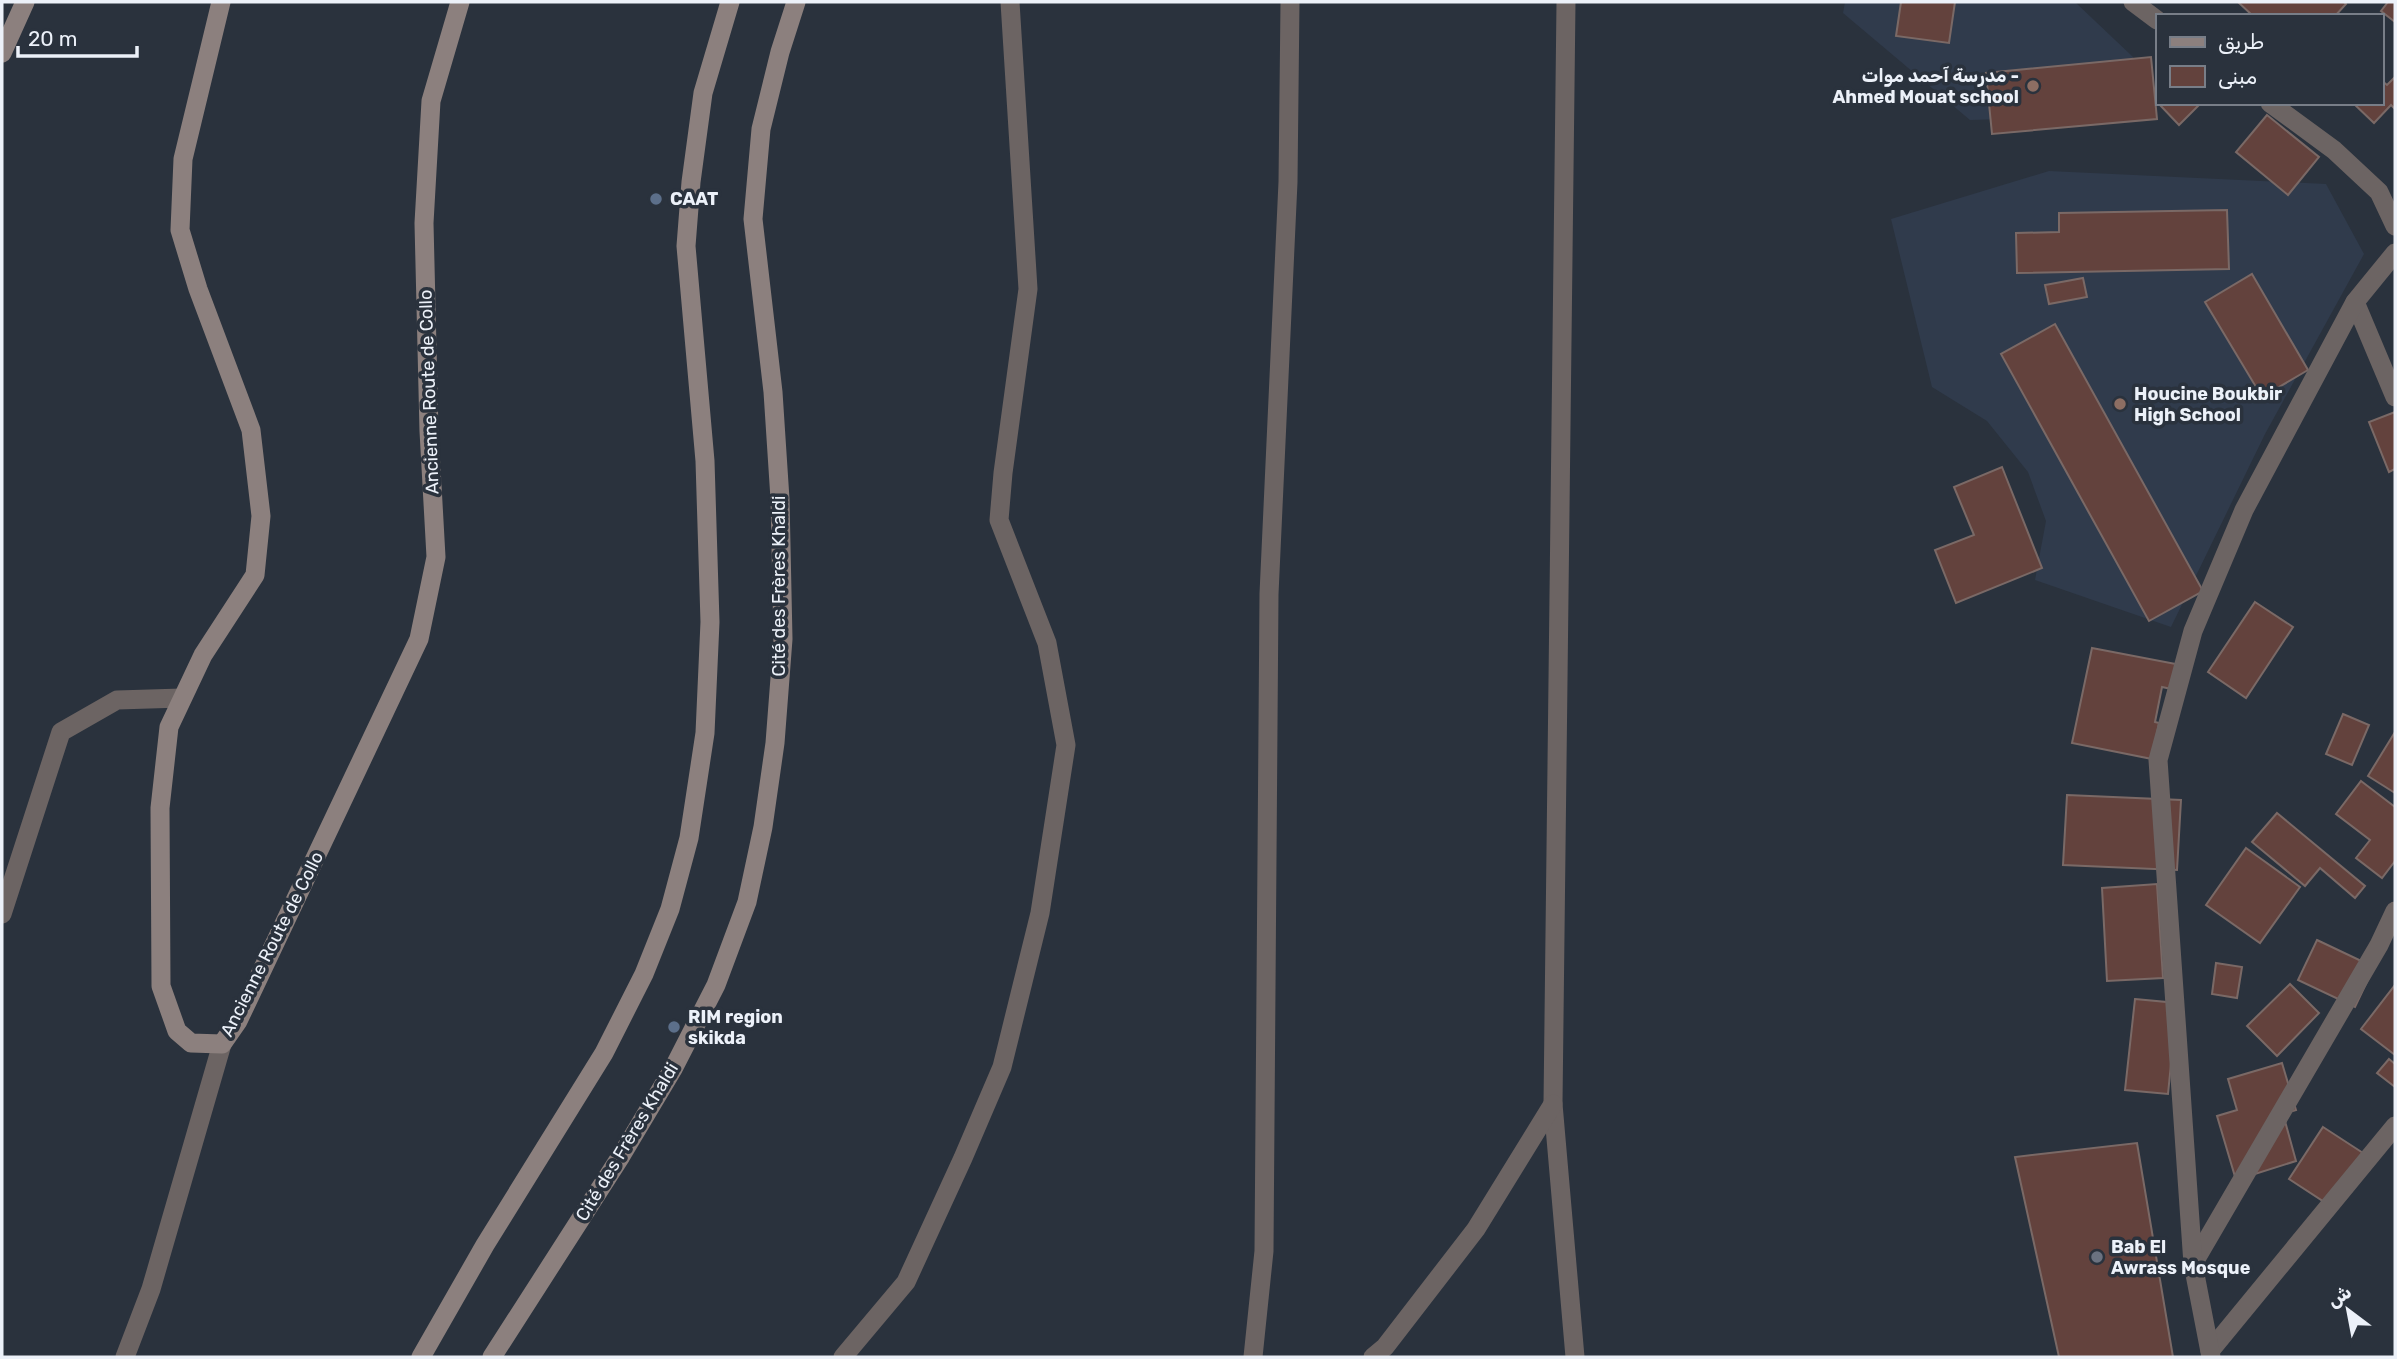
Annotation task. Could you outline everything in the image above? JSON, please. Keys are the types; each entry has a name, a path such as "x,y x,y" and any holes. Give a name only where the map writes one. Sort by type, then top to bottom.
{"main road":[{"path":"2,53 25,2"},
{"name":"Ancienne Route de Collo","path":"220,2 183,159 180,230 198,289 251,430 261,516 255,575 202,655 169,727 160,808 161,986 177,1031 191,1043 222,1044 238,1021 419,639 436,556 429,432 424,223 431,101 460,2"},
{"path":"421,1357 485,1245 604,1053 644,974 670,909 689,838 705,733 710,622 705,461 686,246 703,93 730,2"},
{"name":"Cité des Frères Khaldi","path":"492,1357 621,1156 673,1069 716,985 747,902 763,827 775,743 783,639 780,499 773,393 752,219 761,129 780,52 796,2"}],"street":[{"path":"843,1357 906,1282 1002,1067 1040,913 1066,745 1047,643 999,520 1028,289 1010,2"},
{"path":"1253,1357 1264,1251 1269,594 1288,182 1290,2"},
{"path":"1566,2 1553,1104 1575,1357"},
{"path":"2133,2 2156,19"},
{"path":"2273,105 2334,150 2379,192 2395,226"},
{"path":"2211,1354 2193,1264 2158,760 2193,631 2239,522 2355,303 2395,253"},
{"path":"2355,303 2395,397"},
{"path":"2,914 61,732 117,700 182,698"},
{"path":"2193,1264 2379,945 2395,911"},
{"path":"125,1357 151,1289 222,1044"},
{"path":"1373,1357 1385,1347 1476,1229 1553,1104"},
{"path":"2211,1354 2395,1126"}],"shaded area":[{"name":"مدرسة آحمد موات - Ahmed Mouat school","path":"1845,2 2075,2 2133,57 2139,115 1970,120 1843,13"},
{"name":"Houcine Boukbir High School","path":"2049,171 2326,184 2364,254 2265,434 2171,627 2035,580 2046,521 2028,472 1987,421 1932,387 1891,219"}],"building":[{"path":"1901,2 1955,2 1949,43 1896,36"},
{"path":"2238,2 2346,4 2337,14 2251,14"},
{"path":"2388,2 2395,2 2395,22 2381,11"},
{"path":"2151,57 2157,119 1992,134 1986,73"},
{"path":"2395,77 2395,109 2391,105 2374,123 2355,105 2383,105 2383,82 2387,85"},
{"path":"2160,105 2199,105 2179,125"},
{"path":"2267,115 2319,157 2288,195 2236,152"},
{"path":"2227,210 2229,269 2017,273 2016,233 2059,232 2059,213"},
{"path":"2252,274 2308,370 2262,397 2205,302"},
{"path":"2083,278 2087,297 2049,304 2045,285"},
{"path":"2055,324 2203,591 2149,621 2001,354"},
{"path":"2395,412 2395,469 2389,472 2369,422"},
{"path":"2002,467 2042,568 1956,603 1935,550 1974,535 1954,487"},
{"path":"2255,602 2293,627 2246,698 2208,672"},
{"path":"2092,648 2181,665 2176,690 2162,687 2155,722 2159,723 2152,759 2072,743"},
{"path":"2343,714 2369,725 2352,765 2326,754"},
{"path":"2395,732 2395,793 2368,776"},
{"path":"2361,781 2395,807 2395,861 2382,878 2356,858 2370,840 2336,814"},
{"path":"2067,795 2181,800 2177,870 2063,865"},
{"path":"2277,813 2365,886 2355,898 2320,868 2305,886 2252,842"},
{"path":"2246,848 2300,887 2260,943 2206,905"},
{"path":"2157,884 2163,978 2107,981 2102,888"},
{"path":"2317,940 2374,967 2355,1007 2298,980"},
{"path":"2216,963 2242,967 2237,998 2212,994"},
{"path":"2290,984 2319,1013 2277,1056 2247,1026"},
{"path":"2395,985 2395,1055 2361,1029"},
{"path":"2135,999 2177,1003 2168,1094 2125,1090"},
{"path":"2389,1059 2395,1064 2395,1087 2377,1073"},
{"path":"2282,1063 2296,1110 2283,1114 2296,1161 2236,1180 2217,1116 2237,1110 2228,1079"},
{"path":"2323,1127 2363,1153 2329,1205 2289,1179"},
{"name":"Bab El Awrass Mosque","path":"2137,1143 2173,1357 2059,1357 2015,1157"}],"place":[{"name":"مدرسة آحمد موات - Ahmed Mouat school","path":"2033,86"},
{"name":"CAAT","path":"656,199"},
{"name":"Houcine Boukbir High School","path":"2120,404"},
{"name":"RIM region skikda","path":"674,1027"},
{"name":"Bab El Awrass Mosque","path":"2097,1257"}]}
